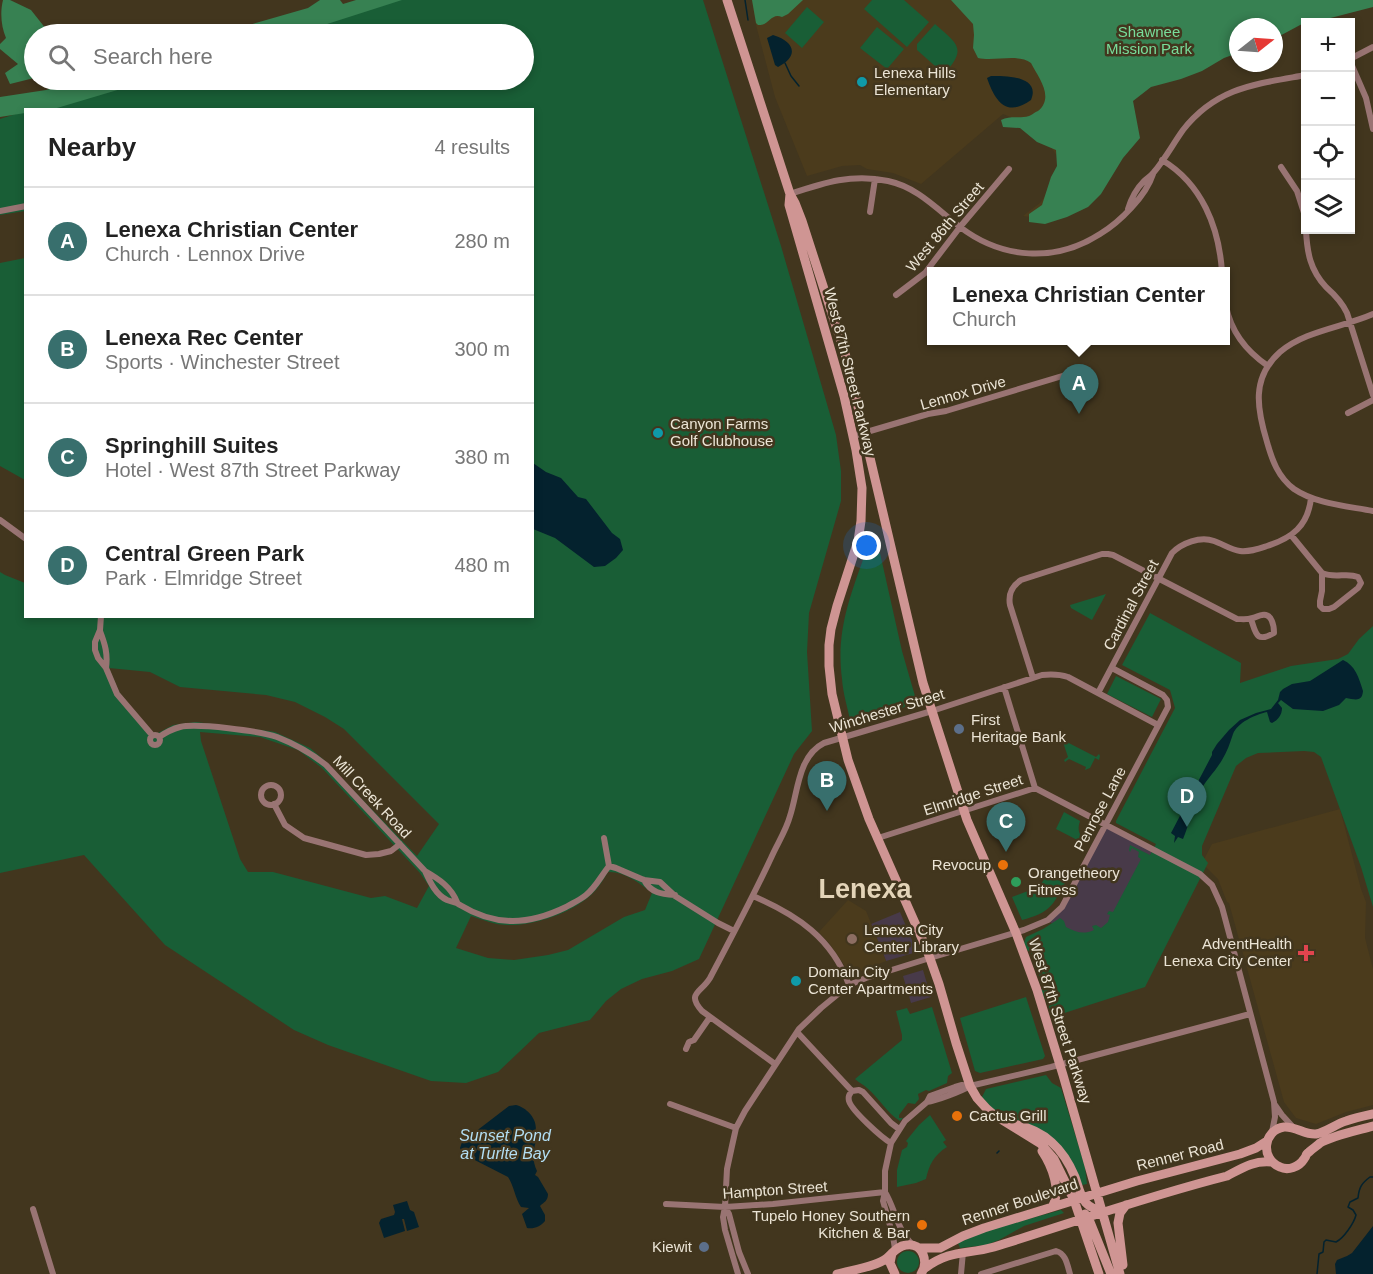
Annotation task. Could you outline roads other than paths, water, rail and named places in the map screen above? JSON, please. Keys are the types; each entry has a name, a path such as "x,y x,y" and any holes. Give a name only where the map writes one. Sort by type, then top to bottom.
{"main road":[{"name":"West 87th Street Parkway","path":"727,0 847,360 923,683 964,811 1016,933 1037,990 1122,1274"},
{"name":"West 87th Street Parkway","path":"790,194 789,205 844,396 862,488 858,541 837,606 829,645 832,693 848,760 859,794 930,958 970,1086 982,1105 1006,1123 1032,1138 1050,1153 1059,1166 1068,1189 1078,1199 1099,1274"},
{"name":"Renner Road","path":"1098,1192 1240,1154 1256,1148 1281,1127 1316,1134 1346,1121 1373,1114"},
{"path":"1006,1123 1040,1148 1048,1162 1054,1178 1056,1193 1056,1201 1052,1207"},
{"name":"Renner Road","path":"1103,1212 1227,1176 1260,1161 1272,1162 1284,1169 1292,1168 1300,1164 1307,1154 1324,1141 1373,1125"},
{"path":"1297,1129 1304,1135 1307,1142 1307,1154"},
{"path":"1269,1137 1266,1153 1272,1162"},
{"name":"Renner Boulevard","path":"894,1251 904,1245 940,1248 972,1232 1098,1192"},
{"path":"1078,1199 1103,1212"},
{"path":"1122,1274 1118,1223 1120,1213 1126,1205"},
{"name":"Renner Boulevard","path":"923,1272 938,1258 992,1247 1103,1212"},
{"path":"1084,1218 1093,1228 1111,1274"},
{"path":"916,1247 925,1257 923,1272"},
{"path":"837,1274 875,1265 884,1261 894,1251"},
{"path":"894,1251 890,1263 895,1274"}],"street":[{"path":"1355,57 1373,47"},
{"path":"1355,72 1366,98 1373,129"},
{"path":"790,194 838,179 875,179 897,184 920,195 960,227 985,243 1006,251 1022,254 1046,253 1076,247 1119,220 1144,194 1162,160 1191,121 1209,106 1225,96 1258,83 1301,76"},
{"path":"1162,160 1181,173 1206,207 1213,220 1221,249 1222,267"},
{"path":"1281,166 1297,191 1301,205"},
{"name":"West 86th Street","path":"930,267 1009,169"},
{"path":"870,212 875,179"},
{"path":"0,212 24,206"},
{"path":"1306,234 1307,251 1313,270 1343,304 1351,322 1373,395"},
{"name":"West 86th Street","path":"896,296 927,270"},
{"path":"1373,314 1302,338 1282,350 1268,366 1260,386 1258,409 1273,460 1282,478 1288,484 1311,498 1373,511"},
{"path":"1230,320 1236,334 1251,352 1268,366"},
{"name":"Lennox Drive","path":"853,436 1079,371"},
{"path":"1348,413 1373,400"},
{"path":"1311,498 1311,506 1305,520 1292,535 1322,573 1339,577 1354,575 1358,577 1360,583 1358,588 1334,608 1323,609 1320,606 1322,573"},
{"path":"0,520 24,538"},
{"name":"Cardinal Street","path":"1098,693 1172,553 1184,544 1208,539 1233,549 1250,551 1277,543 1292,535"},
{"path":"1034,678 1010,605 1012,588 1021,580 1108,554 1231,617 1251,619"},
{"name":"Mill Creek Road","path":"101,618 100,630 95,642 95,650 100,662 106,668 117,694 156,736 181,727 197,726 257,732 275,736 309,752 326,765 425,871 432,886 449,901 457,902 482,916 497,920 524,922 538,919 580,900 594,887 609,866"},
{"name":"Mill Creek Road","path":"100,630 106,650 106,668"},
{"name":"Penrose Lane","path":"738,1274 724,1230 723,1217 727,1169 736,1128 752,1097 797,1032 849,985 1043,923 1057,913 1069,896 1168,706 1165,697 1112,668"},
{"name":"Winchester Street","path":"710,1017 696,1004 695,994 710,978 753,896 790,817 800,777 816,747 1042,675 1059,674 1158,725"},
{"path":"1004,687 1035,788"},
{"name":"Elmridge Street","path":"878,838 1035,788 1200,874 1212,885 1222,907 1250,1014"},
{"path":"274,804 285,825 304,838 366,855 379,854 400,844"},
{"path":"604,838 609,866 644,880 660,882 675,896 734,931"},
{"name":"Mill Creek Road","path":"425,871 441,880 457,902"},
{"path":"644,880 656,892 675,896"},
{"path":"753,896 800,920 820,938 842,966 849,985"},
{"path":"894,1251 894,1239 883,1201 885,1171 891,1143 908,1117 927,1102 970,1086 1060,1065 1250,1014 1274,1102 1275,1117 1269,1137"},
{"path":"686,1049 710,1017 775,1064"},
{"path":"797,1032 852,1091"},
{"path":"852,1091 863,1092 899,1129"},
{"path":"852,1091 849,1095 850,1104 879,1135 891,1143"},
{"path":"1274,1102 1282,1115 1297,1129"},
{"path":"670,1104 736,1128"},
{"path":"885,1192 905,1236 916,1247"},
{"name":"Hampton Street","path":"666,1204 725,1207 885,1192"},
{"path":"725,1207 748,1274"},
{"path":"33,1209 53,1274"},
{"path":"981,1274 1056,1251 1065,1257 1070,1274"},
{"path":"961,1274 963,1252"}],"water":[{"path":"773,35 786,41 792,49 789,58 778,67 775,65 767,38"},
{"path":"991,76 1013,77 1027,82 1033,92 1031,100 1015,107 1003,104 990,86 987,78"},
{"path":"534,464 561,478 578,497 586,499 612,533 620,539 623,550 605,566 594,567 555,538 534,529"},
{"path":"1343,660 1356,672 1363,691 1361,697 1359,699 1346,698 1339,705 1323,711 1293,709 1281,700 1278,703 1282,708 1281,713 1274,722 1270,722 1267,712 1243,723 1235,730 1224,757 1198,795 1183,839 1178,837 1174,843 1175,836 1171,833 1212,752 1229,730 1240,720 1271,709 1283,689 1292,684 1310,681"},
{"name":"Sunset Pond at Turlte Bay","path":"516,1105 528,1112 534,1120 537,1136 534,1154 537,1171 535,1175 548,1194 547,1200 540,1206 545,1215 545,1221 532,1228 527,1228 522,1214 529,1208 521,1207 508,1177 463,1154 460,1148 462,1142 509,1106"},
{"path":"407,1201 419,1227 407,1231 404,1219 402,1219 405,1231 384,1238 379,1223 381,1219 394,1215 393,1205"},
{"path":"1373,1226 1373,1274 1336,1274 1337,1260 1352,1253"}],"waterway":[{"path":"745,0 748,20"},
{"path":"785,63 799,86"},
{"path":"1317,1274 1319,1254 1323,1252 1324,1242 1326,1240 1336,1242 1348,1230 1356,1215 1348,1207 1350,1202 1358,1198 1363,1183 1373,1177"}],"place":[{"name":"Lenexa Hills Elementary","path":"862,82"},
{"name":"Lenexa Christian Center","path":"1079,414"},
{"name":"Canyon Farms Golf Clubhouse","path":"658,433"},
{"name":"First Heritage Bank","path":"959,729"},
{"name":"Lenexa Rec Center","path":"827,811"},
{"name":"Central Green Park","path":"1187,827"},
{"name":"Springhill Suites","path":"1006,852"},
{"name":"Revocup","path":"1003,865"},
{"name":"Orangetheory Fitness","path":"1016,882"},
{"name":"Lenexa City Center Library","path":"852,939"},
{"name":"AdventHealth Lenexa City Center","path":"1306,953"},
{"name":"Domain City Center Apartments","path":"796,981"},
{"name":"Cactus Grill","path":"957,1116"},
{"name":"Tupelo Honey Southern Kitchen & Bar","path":"922,1225"},
{"name":"Kiewit","path":"704,1247"}],"district":[{"name":"Lenexa","path":"865,889"}],"park label":[{"name":"Shawnee Mission Park","path":"1149,40"}]}
